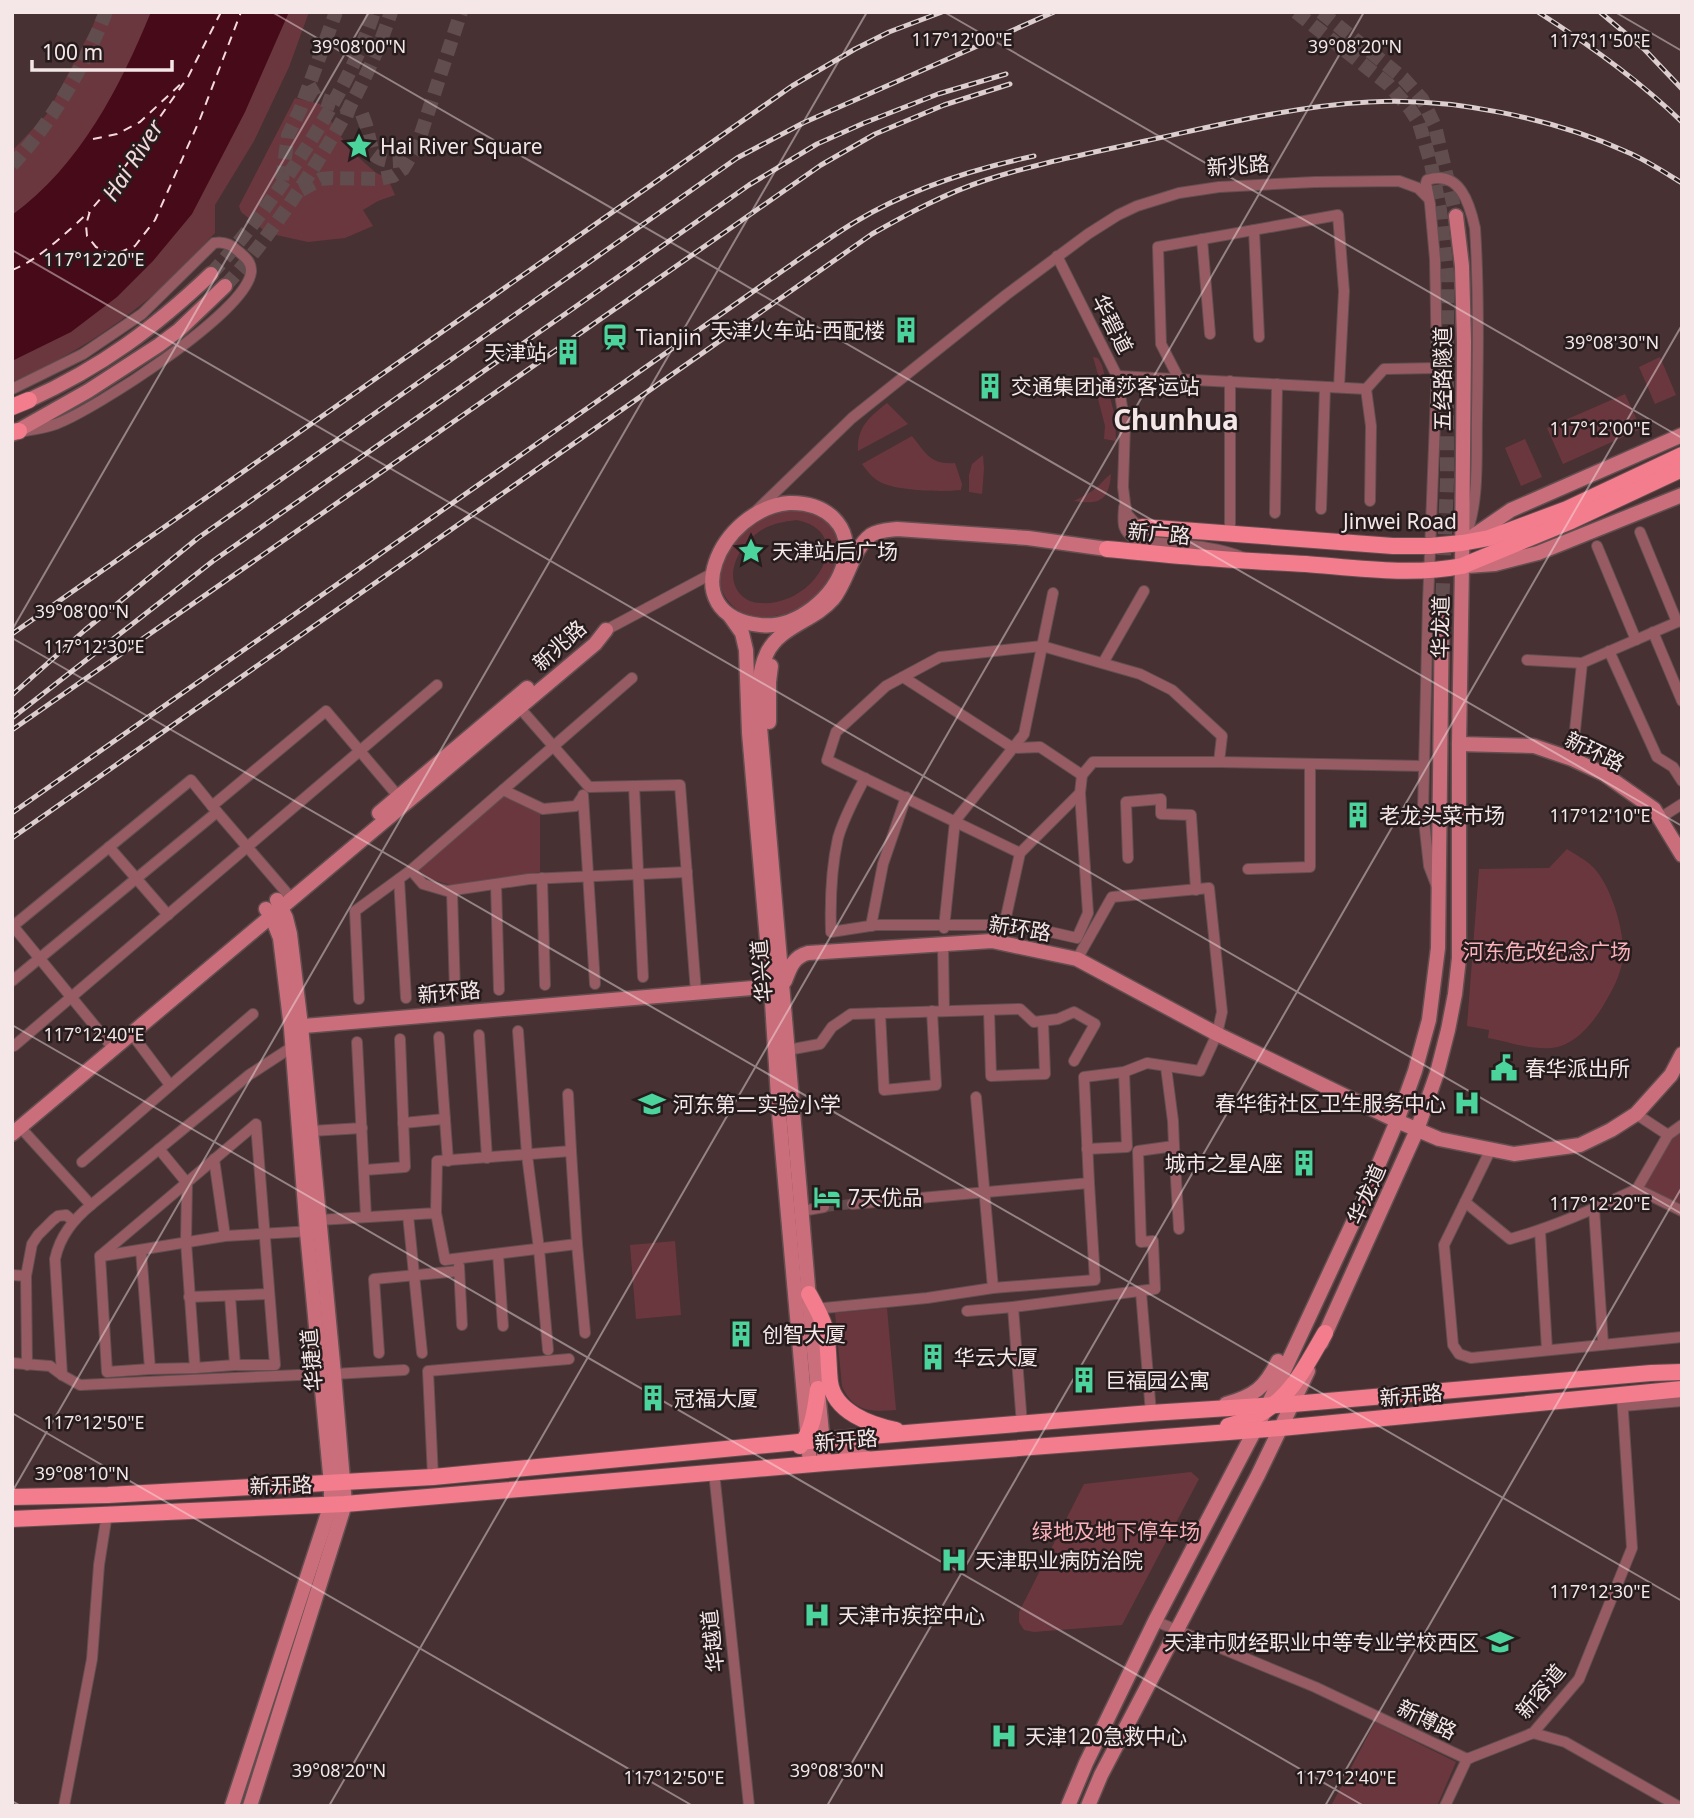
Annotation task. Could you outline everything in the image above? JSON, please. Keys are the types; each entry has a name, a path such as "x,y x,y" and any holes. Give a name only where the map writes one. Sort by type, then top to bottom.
{"main road":[{"name":"五经路隧道","path":"1456,216 1463,300 1462,543"},
{"path":"12,407 73,378 130,343 168,314 211,274"},
{"path":"14,434 78,398 159,345 179,330 225,286"},
{"path":"1462,543 1511,510 1682,435"},
{"name":"Jinwei Road","path":"1142,527 1393,546 1462,543 1507,532 1567,509 1682,455"},
{"path":"1462,566 1571,521 1682,469"},
{"path":"1429,570 1494,564 1538,553 1682,495"},
{"path":"785,503 805,504 820,508 835,519 843,534 844,562 825,596 807,611 778,625 764,626 730,616 715,596 713,573 722,547 733,532 752,516 768,507 785,503"},
{"name":"新广路","path":"886,530 922,530 1052,540 1107,549 1211,559 1429,570"},
{"name":"华兴道","path":"811,1390 779,1113 777,986 759,698 761,670 771,646 779,637 831,601 845,581 863,544 871,536 886,530"},
{"path":"766,793 770,752 769,682 774,656 783,643 836,609 849,589 867,549 878,540 891,536 963,541 1005,537"},
{"name":"华龙道","path":"1088,1806 1101,1775 1293,1404 1417,1130 1437,1073 1455,994 1459,958 1462,543"},
{"path":"1068,1806 1155,1620 1269,1407 1397,1121 1415,1071 1429,1020 1438,948 1442,610"},
{"name":"华兴道","path":"730,616 742,634 746,650 749,733 777,986 788,1050 812,1304 811,1390"},
{"name":"新兆路","path":"15,1127 108,1042 519,707 595,643 606,630"},
{"name":"新兆路","path":"15,1127 131,1033 398,796 591,635 606,630"},
{"name":"新环路","path":"1459,744 1534,746 1604,774 1654,809 1682,855"},
{"name":"华捷道","path":"250,1806 338,1504 311,1131 296,1027 290,934 286,918 276,904"},
{"name":"新环路","path":"296,1027 777,986 793,961 801,954 992,941 1077,959 1217,1034 1417,1130 1438,1139 1514,1154 1580,1145 1611,1130 1636,1114 1671,1075 1682,1054"},
{"name":"华捷道","path":"296,1027 292,1047 316,1227"},
{"path":"1204,1409 1244,1399 1263,1385 1271,1374 1320,1273 1345,1238"},
{"path":"812,1304 827,1340 831,1385 840,1402 855,1415 875,1424 912,1433"},
{"path":"1199,1434 1234,1424 1269,1407 1295,1382 1325,1333"},
{"name":"新开路","path":"12,1497 107,1495 433,1477 815,1436 912,1433 1204,1409 1269,1407 1682,1372"},
{"name":"新开路","path":"12,1519 338,1504 818,1463 1622,1401 1682,1389"},
{"path":"811,1390 818,1463"},
{"path":"815,1436 870,1459"},
{"path":"769,1467 789,1457 815,1436"},
{"name":"华捷道","path":"232,1806 338,1504"}],"street":[{"path":"1439,893 1429,866 1423,812 1437,368 1435,259 1427,191 1427,180 1432,178 1451,182 1464,193 1475,228 1478,376 1474,508 1462,543"},
{"name":"新兆路","path":"752,516 852,418 1057,256 1118,215 1137,206 1198,189 1315,182 1399,181 1418,188 1430,204"},
{"path":"1179,379 1161,344 1158,247 1338,215 1344,291 1339,387"},
{"path":"1254,230 1259,337"},
{"path":"1202,239 1210,334"},
{"path":"12,389 83,354 142,314 214,243 223,242 234,247 248,260 250,279 240,293 225,310 192,338 98,404 55,424 14,434"},
{"name":"华碧道","path":"1057,256 1117,376 1124,411 1126,444 1122,525 1128,535 1136,540 1228,551 1250,560"},
{"path":"1370,501 1371,426 1366,389 1384,369 1437,368"},
{"path":"1117,376 1366,389"},
{"path":"1230,381 1230,534"},
{"path":"1275,513 1277,384"},
{"path":"1321,509 1325,387"},
{"path":"1125,503 1127,514 1142,527"},
{"path":"1527,660 1582,663 1679,621 1640,532"},
{"path":"1597,546 1636,640"},
{"path":"606,630 713,573"},
{"path":"1103,663 1144,591"},
{"path":"944,927 955,821 1024,734 1053,593"},
{"path":"1653,632 1682,701"},
{"path":"1020,853 827,760 836,733 886,686 940,657 1042,646 1140,674 1172,690 1222,736 1219,762"},
{"path":"1609,651 1657,757 1673,767 1682,781"},
{"path":"1572,759 1582,663"},
{"path":"904,677 1013,748 1040,747 1082,775"},
{"path":"359,999 355,911 411,870 632,678"},
{"path":"14,1046 437,685"},
{"path":"519,707 553,746 586,791 595,984"},
{"path":"12,981 137,879 326,711 398,796"},
{"path":"865,778 839,837 830,886 831,932 871,926 1004,926 1046,931 1077,939 1088,913 1080,793 1082,775 1093,761 1423,766"},
{"path":"1248,869 1310,867 1310,764"},
{"path":"108,1042 13,926 191,780 247,847 276,904"},
{"path":"586,791 680,785 696,992"},
{"path":"634,786 643,977"},
{"path":"503,790 543,809 576,806 586,791"},
{"path":"1004,926 1020,853 1080,793"},
{"path":"871,926 883,864 906,797"},
{"path":"1128,858 1126,802 1161,799 1161,814 1191,815 1196,890"},
{"path":"1660,818 1682,804"},
{"path":"110,847 168,915"},
{"path":"411,870 423,884 447,891 542,878 687,872"},
{"path":"542,878 545,985"},
{"path":"398,879 406,998"},
{"path":"496,884 499,990"},
{"path":"812,1304 927,1298 993,1288 1096,1280 1084,1077 1124,1072 1147,1063 1200,1071 1217,1034 1222,1012 1209,888 1112,897 1077,959"},
{"path":"452,891 455,992"},
{"path":"943,944 944,1010"},
{"path":"788,1050 820,1044 832,1027 851,1014 1020,1009 1034,1022 1058,1019 1074,1012 1095,1024 1073,1061"},
{"path":"989,1010 991,1076 1045,1074 1043,1021"},
{"path":"880,1013 884,1090 936,1085 932,1011"},
{"path":"82,1162 253,1014"},
{"path":"518,1031 527,1154 548,1350"},
{"path":"131,1033 170,1085"},
{"path":"479,1035 487,1158"},
{"path":"439,1037 448,1161"},
{"path":"365,1170 405,1167 400,1039"},
{"path":"357,1042 366,1217"},
{"path":"62,1376 55,1259 58,1247 73,1221 249,1075 292,1047"},
{"path":"1166,1067 1173,1121 1180,1228"},
{"path":"1087,1149 1127,1147 1124,1072"},
{"path":"568,1094 585,1333"},
{"path":"976,1097 993,1288"},
{"path":"1636,1114 1668,1135"},
{"path":"403,1123 445,1119"},
{"path":"256,1124 275,1365 107,1372 100,1256 256,1124"},
{"path":"1465,1202 1510,1239 1540,1231 1637,1189 1668,1135 1682,1125"},
{"path":"15,1127 90,1205"},
{"path":"311,1131 362,1128"},
{"path":"967,1311 1154,1289 1153,1241 1141,1242 1138,1151 1174,1146"},
{"path":"159,1149 187,1182 186,1242 195,1368"},
{"path":"1491,1149 1444,1245 1453,1345 1459,1354 1471,1358 1682,1337"},
{"path":"570,1151 437,1161 436,1213 445,1260 577,1244"},
{"path":"214,1159 225,1236"},
{"path":"852,1204 1089,1183"},
{"path":"1637,1189 1682,1210"},
{"path":"802,1211 824,1208"},
{"path":"1594,1209 1602,1344"},
{"path":"100,1256 225,1236 316,1227 366,1217 436,1213"},
{"path":"27,1364 26,1276 32,1244 58,1216 66,1215 73,1221"},
{"path":"408,1215 422,1353"},
{"path":"1540,1231 1547,1350"},
{"path":"141,1250 150,1369"},
{"path":"498,1254 503,1326"},
{"path":"458,1258 462,1325"},
{"path":"379,1353 374,1279 459,1271"},
{"path":"12,1275 26,1276"},
{"path":"1141,1292 1151,1413"},
{"path":"190,1297 269,1294"},
{"path":"230,1296 235,1365"},
{"path":"1013,1307 1022,1424"},
{"path":"433,1477 428,1371 569,1359"},
{"path":"12,1363 50,1366 80,1385 404,1370"},
{"path":"1651,1373 1682,1363"},
{"path":"1622,1401 1682,1401"},
{"name":"新容道","path":"1533,1733 1579,1679 1632,1548 1622,1401"},
{"name":"华越道","path":"714,1472 749,1806"},
{"path":"64,1806 92,1659 99,1565 107,1514"},
{"name":"新博路","path":"1155,1620 1315,1687 1466,1759 1533,1733"},
{"path":"1533,1733 1564,1742 1678,1806"},
{"path":"1445,1806 1466,1759"}],"green space":[{"path":"98,12 309,12 289,67 254,141 215,205 215,233 160,290 100,335 12,382 12,151 47,114"},
{"path":"295,98 320,104 349,149 375,172 388,179 395,195 363,210 373,226 345,238 308,242 267,233 241,212 239,206"},
{"path":"1093,357 1098,358 1102,365 1115,417 1116,441 1104,439 1105,426 1096,391 1102,389"},
{"path":"1660,357 1676,395 1655,404 1639,367"},
{"path":"1625,394 1641,429 1563,464 1547,428"},
{"path":"887,403 908,424 858,451 862,429"},
{"path":"912,436 934,460 955,463 962,484 961,490 921,490 890,486 876,479 862,464"},
{"path":"1525,439 1542,477 1521,486 1505,448"},
{"path":"983,455 982,494 969,492 972,464"},
{"path":"1111,474 1108,490 1101,499 1090,502 1074,501 1086,495"},
{"path":"800,510 819,515 833,527 839,546 838,562 832,577 823,590 796,610 765,617 741,612 728,600 720,585 723,559 740,532 770,516","holes":["796,520 815,527 824,538 827,552 822,567 812,581 798,593 780,601 757,603 741,595 733,579 735,562 744,546 756,534 775,524"]},
{"path":"500,793 540,812 540,872 451,885 425,878 415,864"},
{"name":"河东危改纪念广场","path":"1567,849 1593,867 1611,897 1623,947 1622,964 1616,983 1591,1024 1568,1043 1543,1048 1488,1038 1489,1030 1467,1026 1479,869 1549,868"},
{"path":"1682,1119 1682,1210 1640,1188"},
{"path":"675,1241 681,1315 636,1319 630,1245"},
{"path":"887,1308 896,1410 879,1411 857,1406 846,1395 842,1386 835,1313"},
{"name":"绿地及地下停车场","path":"1191,1472 1199,1479 1122,1625 1034,1632 1024,1630 1019,1622 1019,1612 1084,1484"},
{"path":"1375,1722 1456,1762 1437,1806 1331,1806"}],"water":[{"name":"Hai River","path":"151,12 289,12 245,112 192,214 153,261 117,297 71,332 12,361 12,215 58,173 78,149 126,68"}],"ferry route":[{"path":"221,12 188,77 112,185 90,211 86,225 87,236 96,247 113,255 135,246 155,220 200,119 241,12"},
{"path":"93,139 117,134 140,122 185,80"},
{"path":"12,270 43,252 89,212"}],"tunnel":[{"path":"12,165 66,93 106,12"},
{"path":"282,180 288,135 336,12"},
{"path":"211,274 257,218 310,142 351,70 374,12"},
{"path":"225,286 276,224 329,143 364,79 391,12"},
{"path":"301,190 321,179 379,179 393,176 403,169 417,146 461,12"},
{"path":"1296,12 1389,85 1419,123 1431,164 1440,210 1447,273 1447,481 1442,610"},
{"path":"1321,12 1403,78 1422,99 1435,126 1456,216"},
{"path":"309,85 320,99 362,114 373,154 392,161 411,155"},
{"path":"824,1207 852,1204"}],"railway":[{"path":"12,634 792,86 889,32 942,12"},
{"path":"12,695 85,630 198,538 737,158 803,123 1054,12"},
{"path":"1538,12 1613,63 1682,122"},
{"path":"1600,12 1644,49 1682,89"},
{"path":"12,718 213,561 749,185 817,144 864,123 938,94 1006,74"},
{"path":"12,730 821,165 875,134 944,105 1010,84"},
{"path":"12,838 872,234 971,185 1045,163 1257,117 1341,104 1400,101 1501,112 1567,129 1634,155 1682,183"},
{"path":"12,813 842,230 919,190 988,167 1034,156"}],"place":[{"name":"Hai River Square","path":"359,146"},
{"name":"天津火车站-西配楼","path":"906,330"},
{"name":"Tianjin","path":"615,337"},
{"name":"天津站","path":"568,352"},
{"name":"交通集团通莎客运站","path":"990,386"},
{"name":"天津站后广场","path":"751,551"},
{"name":"老龙头菜市场","path":"1358,815"},
{"name":"春华派出所","path":"1504,1068"},
{"name":"春华街社区卫生服务中心","path":"1467,1103"},
{"name":"河东第二实验小学","path":"652,1104"},
{"name":"城市之星A座","path":"1304,1163"},
{"name":"7天优品","path":"827,1197"},
{"name":"创智大厦","path":"741,1334"},
{"name":"华云大厦","path":"933,1357"},
{"name":"巨福园公寓","path":"1084,1380"},
{"name":"冠福大厦","path":"653,1398"},
{"name":"天津职业病防治院","path":"954,1560"},
{"name":"天津市疾控中心","path":"817,1615"},
{"name":"天津市财经职业中等专业学校西区","path":"1500,1642"},
{"name":"天津120急救中心","path":"1004,1736"}],"district":[{"name":"Chunhua","path":"1176,419"}]}
